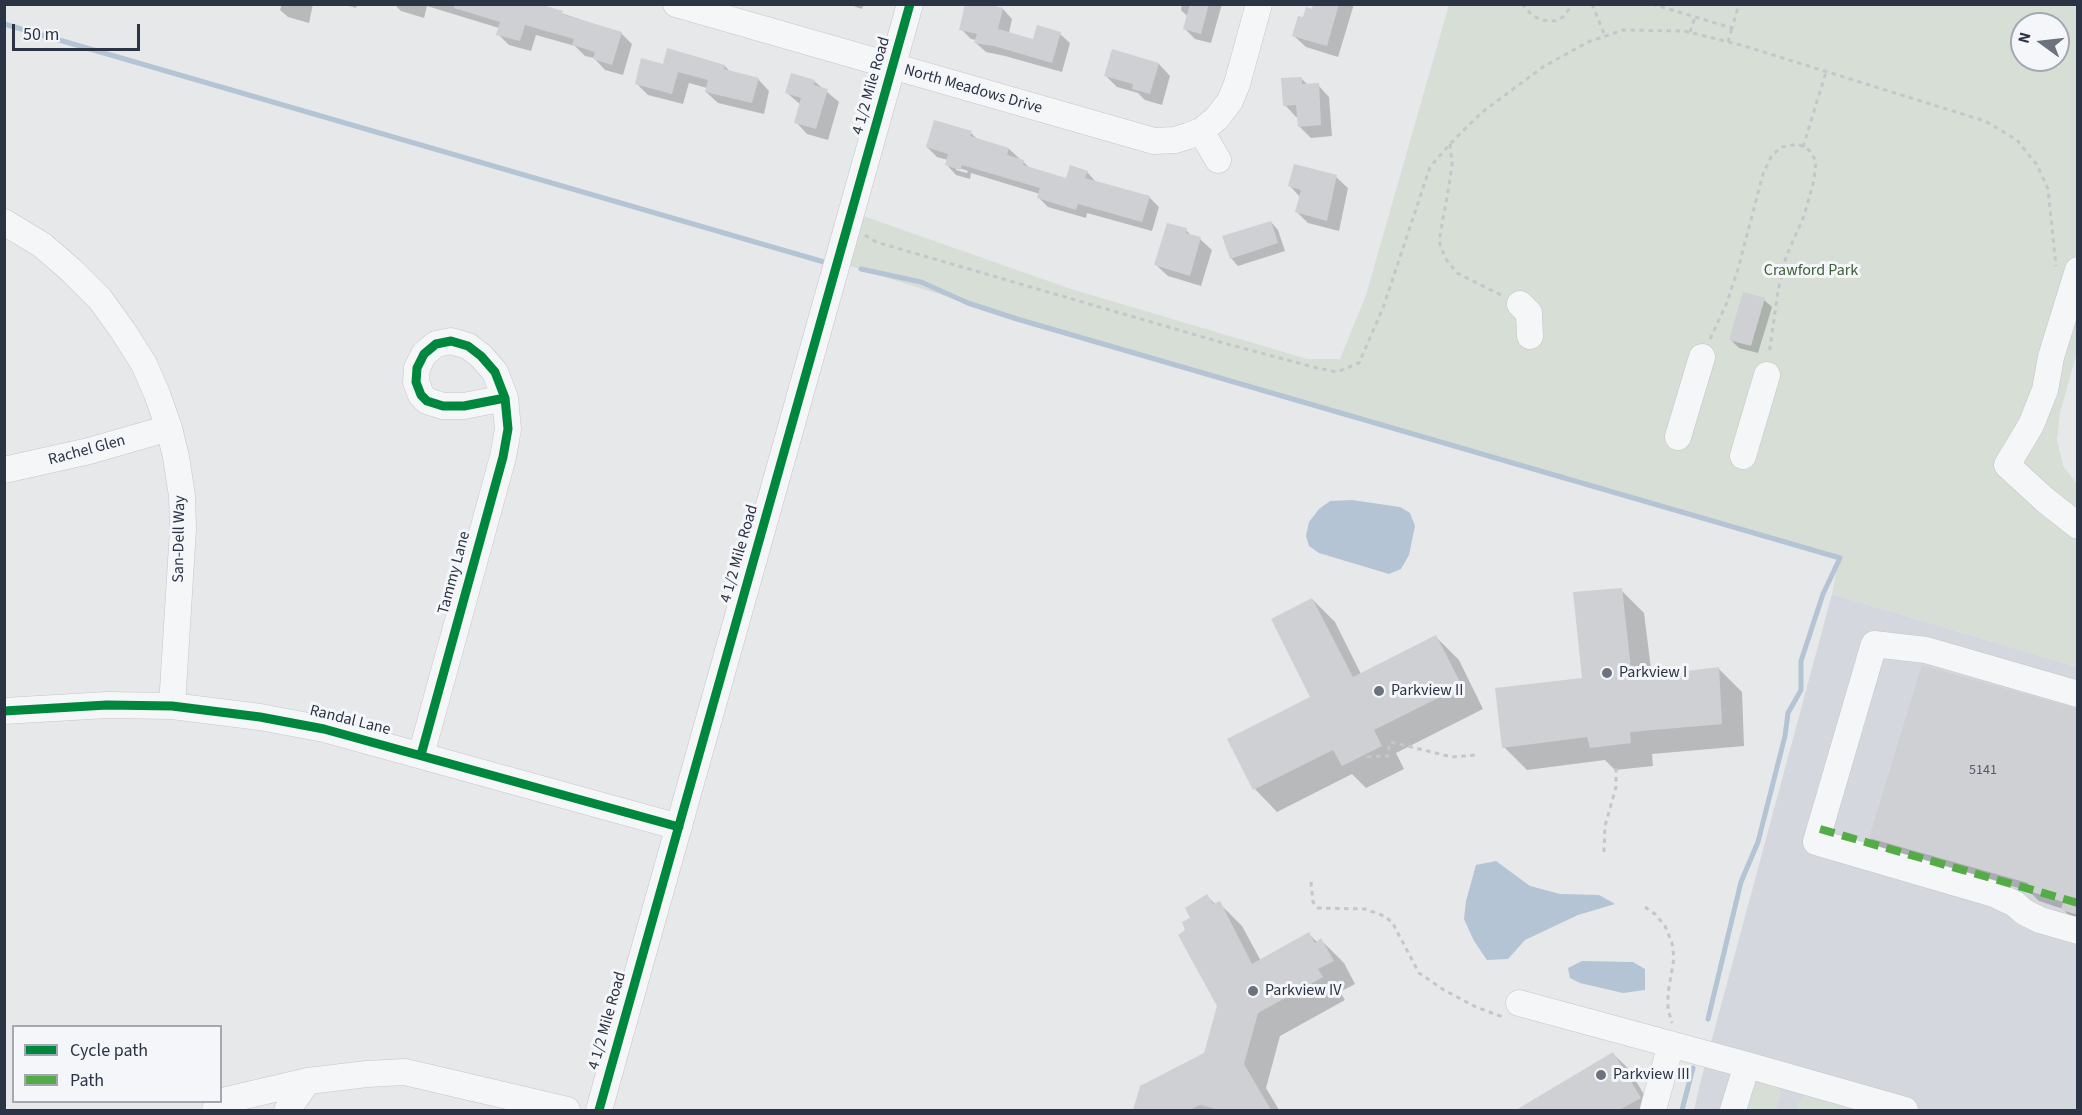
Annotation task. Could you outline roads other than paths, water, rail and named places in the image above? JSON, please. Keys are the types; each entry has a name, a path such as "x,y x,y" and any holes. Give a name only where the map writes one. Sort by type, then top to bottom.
{"street":[{"name":"North Meadows Drive","path":"676,4 1154,141 1175,140 1201,130"},
{"name":"4 1/2 Mile Road","path":"599,1110 910,4"},
{"path":"1218,160 1201,130 1217,118 1230,101 1237,84 1259,4"},
{"name":"San-Dell Way","path":"4,222 42,245 100,299 144,364 169,428 182,496 183,528 172,706"},
{"path":"2067,270 2045,390 2031,425 2007,465 2078,526"},
{"path":"1520,304 1529,313 1530,336"},
{"path":"1678,438 1702,357"},
{"path":"1743,456 1767,375"},
{"name":"Tammy Lane","path":"421,755 503,457 508,429 505,398"},
{"name":"Rachel Glen","path":"4,470 89,451 169,428"},
{"path":"2078,694 1926,650 1874,644 1816,842 1994,894 2040,920 2078,931"},
{"name":"Randal Lane","path":"4,711 107,705 172,706 260,717 324,729 679,827"},
{"path":"1512,1010 1672,1033 1747,1065 1905,1110"},
{"path":"1653,1110 1672,1033"},
{"path":"1733,1110 1747,1065"},
{"path":"215,1110 227,1100 308,1081 405,1072 567,1110"},
{"path":"287,1110 308,1081"}],"water":[{"path":"1352,500 1400,507 1410,513 1415,526 1409,555 1401,569 1389,574 1319,553 1309,546 1306,536 1309,522 1319,509 1330,501"},
{"path":"1496,861 1530,886 1560,894 1599,895 1615,904 1578,915 1525,940 1508,959 1487,960 1474,941 1464,919 1466,901 1476,865"},
{"path":"1582,961 1633,962 1645,969 1645,990 1623,993 1580,983 1570,978 1568,968"}],"waterway":[{"path":"4,24 824,262"},
{"path":"861,269 921,282 968,303 1017,319 1840,558 1823,594 1801,661 1801,690 1788,713 1785,736 1758,842 1741,882 1708,1019"},
{"path":"1682,1110 1693,1068"}],"place":[{"name":"Parkview I","path":"1607,673"},
{"name":"Parkview II","path":"1379,691"},
{"name":"Parkview IV","path":"1253,991"},
{"name":"Parkview III","path":"1601,1075"}],"park label":[{"name":"Crawford Park","path":"1811,271"}]}
